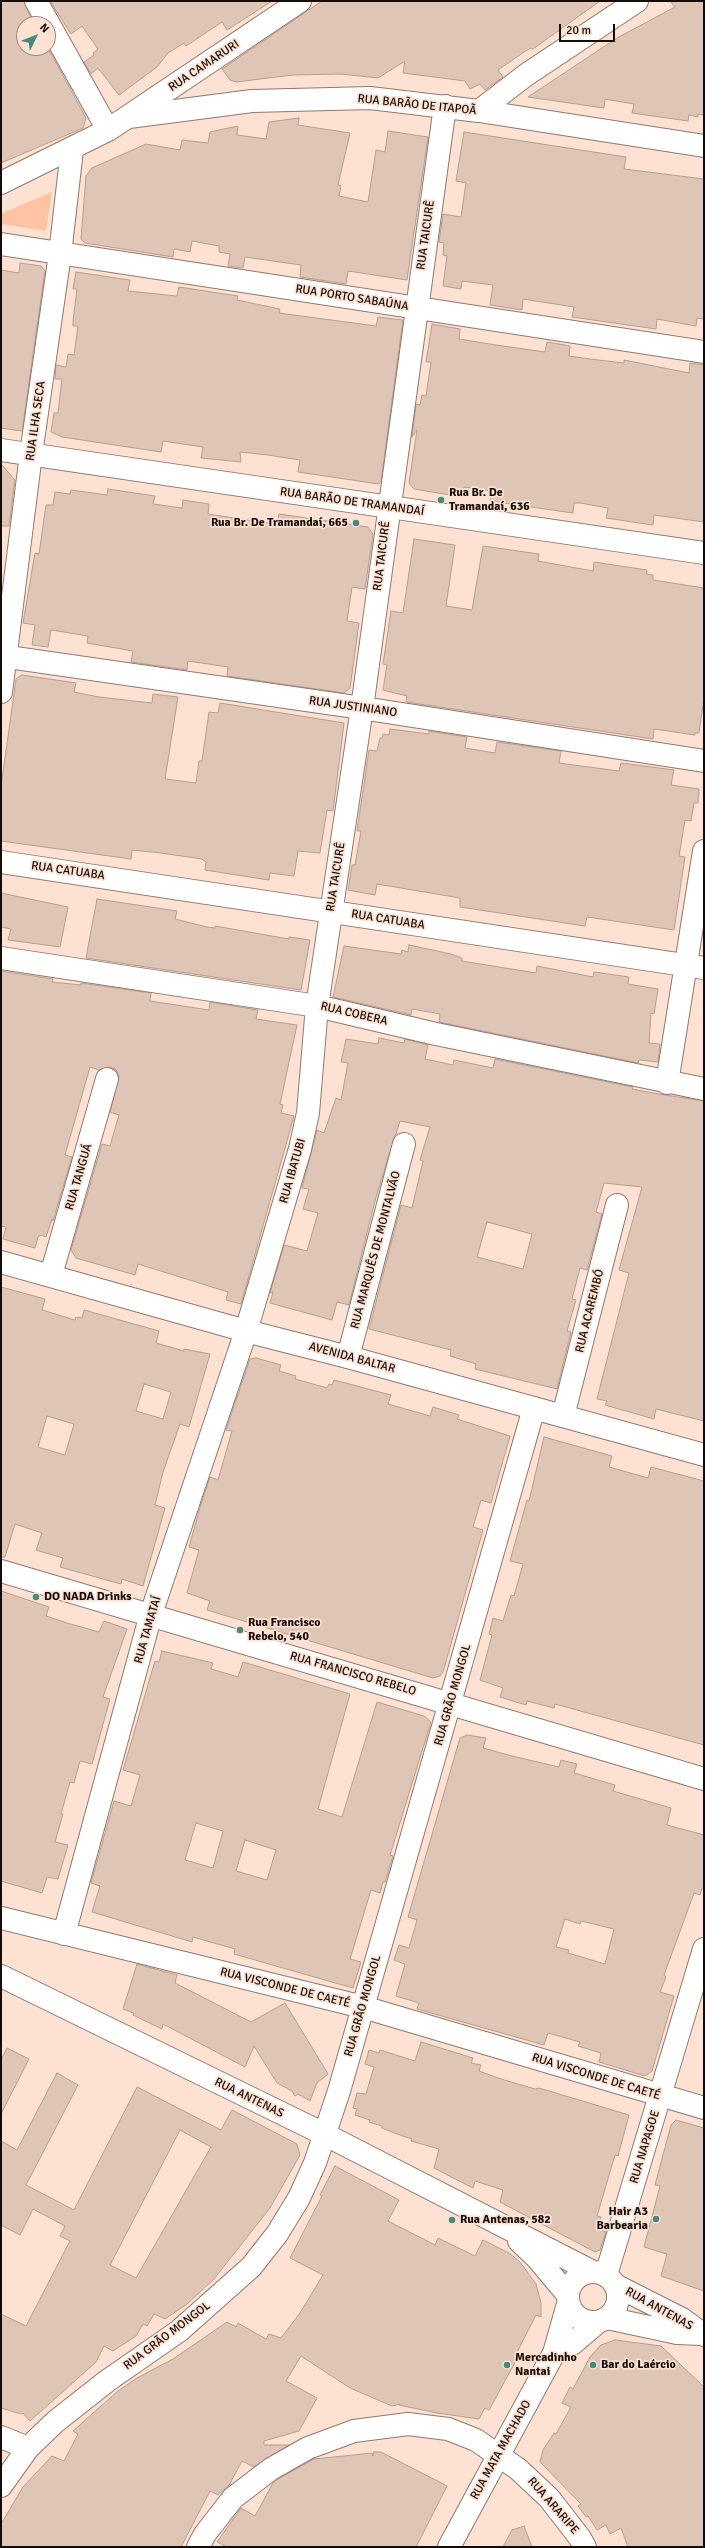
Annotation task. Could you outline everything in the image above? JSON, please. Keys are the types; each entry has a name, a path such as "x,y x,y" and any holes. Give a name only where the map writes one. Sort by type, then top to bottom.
{"street":[{"path":"1,183 72,150 108,130 36,1"},
{"name":"RUA CAMARURI","path":"108,130 300,1"},
{"path":"479,111 539,66 637,1"},
{"name":"RUA BARÃO DE ITAPOÃ","path":"128,118 252,101 310,98 370,98 445,106 704,146"},
{"name":"RUA TAICURÊ","path":"317,1006 362,708 388,507 445,106"},
{"name":"RUA ILHA SECA","path":"1,692 3,656 60,254 72,150"},
{"name":"RUA PORTO SABAÚNA","path":"1,244 704,352"},
{"name":"RUA BARÃO DE TRAMANDAÍ","path":"1,450 704,553"},
{"name":"RUA JUSTINIANO","path":"3,656 362,708 704,761"},
{"path":"667,1083 695,966 704,851"},
{"name":"RUA CATUABA","path":"1,862 695,966"},
{"name":"RUA COBERA","path":"1,958 317,1006 436,1034 667,1083 704,1089"},
{"name":"RUA IBATUBI","path":"246,1331 302,1142 312,1079 317,1006"},
{"name":"RUA TANGUÁ","path":"51,1275 107,1079"},
{"name":"RUA MARQUÊS DE MONTALVÃO","path":"348,1356 404,1144"},
{"name":"RUA ACAREMBÓ","path":"563,1416 617,1205"},
{"name":"AVENIDA BALTAR","path":"1,1262 246,1331 348,1356 704,1455"},
{"name":"RUA TAMATAÍ","path":"64,1934 151,1614 246,1331"},
{"name":"RUA GRÃO MONGOL","path":"1,2486 28,2448 83,2399 178,2331 251,2267 277,2234 299,2198 326,2135 451,1703 534,1408"},
{"name":"RUA FRANCISCO REBELO","path":"1,1571 151,1614 704,1779"},
{"name":"RUA VISCONDE DE CAETÉ","path":"1,1918 363,2007 704,2108"},
{"name":"RUA NAPAGOE","path":"605,2277 704,1949"},
{"name":"RUA ANTENAS","path":"1,1976 326,2135 605,2277 682,2319 703,2334"},
{"name":"RUA ANTENAS","path":"497,2222 537,2258 568,2299"},
{"path":"554,2353 572,2344 603,2320 615,2310 618,2301 605,2277 583,2273 575,2279 568,2299 573,2313 581,2320 603,2320"},
{"name":"RUA MATA MACHADO","path":"449,2547 554,2353 568,2299"},
{"name":"RUA ANTENAS","path":"603,2320 677,2333 703,2334"},
{"name":"RUA ARARIPE","path":"198,2547 205,2534 233,2498 271,2469 308,2448 354,2431 408,2424 448,2429 476,2440 518,2468 549,2498 580,2538 585,2547"},
{"path":"1,2436 28,2448"}],"shaded area":[{"path":"52,192 46,231 1,224 1,214"}],"building":[{"path":"1,1 24,1 30,16 16,16 16,56 52,56 86,118 83,128 1,163"},
{"path":"50,1 272,1 227,30 222,22 186,46 184,43 168,53 157,67 119,95 98,68 91,74 84,62 94,55 93,53 98,49 82,26 71,34"},
{"path":"322,1 600,1 533,49 531,48 524,52 498,70 503,77 485,90 480,84 470,89 465,81 403,73 405,61 378,78 341,74 293,75 236,82 230,80 222,69"},
{"path":"670,1 704,1 704,115 698,114 698,117 689,115 688,121 632,113 634,104 605,99 604,108 528,97 617,38 675,7"},
{"path":"299,118 298,125 350,133 338,185 341,186 339,196 368,202 376,150 385,152 388,131 428,137 407,280 348,271 346,284 300,277 301,265 245,257 243,268 228,266 230,254 219,252 219,246 192,241 190,252 174,249 173,257 85,243 81,239 86,176 92,168 146,144 180,150 182,140 208,143 210,132 238,126 237,135 266,139 269,122"},
{"path":"464,132 626,157 624,169 704,179 704,319 697,318 696,326 657,319 656,329 572,317 574,307 523,299 522,310 490,305 493,285 462,281 461,289 443,286 447,256 443,255 444,243 439,242 443,214 461,217 466,183 456,181"},
{"path":"20,263 41,266 45,271 22,431 1,428 1,270 19,273"},
{"path":"76,272 130,280 128,291 177,296 179,287 238,296 237,300 280,309 279,313 376,326 378,317 403,320 381,481 379,484 298,472 300,460 240,452 241,462 201,458 203,447 163,441 161,452 62,437 51,432 54,413 58,413 62,379 55,379 56,365 66,367 68,354 74,355 78,326 73,326 77,289 73,289"},
{"path":"432,324 460,329 459,339 496,345 545,352 547,342 570,346 569,356 624,363 624,360 689,373 690,363 704,365 704,522 654,515 653,525 606,518 608,508 580,503 574,503 573,513 490,501 492,491 464,487 462,497 414,489 409,483 417,430 412,437 416,404 420,405 422,395 426,396 431,362 426,362"},
{"path":"1,464 15,480 9,526 1,526"},
{"path":"108,489 155,496 153,504 182,508 183,500 209,504 208,514 247,520 277,524 279,514 368,527 373,534 365,589 352,587 347,621 359,623 350,688 344,693 227,676 228,667 188,661 187,670 131,662 133,651 87,643 88,636 51,630 48,647 32,645 35,625 23,623 35,553 39,554 46,505 53,505 55,492 70,494 71,490 107,495"},
{"path":"414,539 455,545 446,606 472,610 483,546 539,554 538,561 593,571 594,562 647,570 646,574 653,575 653,580 704,588 704,698 699,733 695,733 695,735 654,729 653,739 406,702 407,696 383,690 387,665 383,664 391,611 403,613"},
{"path":"22,675 76,683 74,692 99,697 152,703 153,694 178,697 165,779 196,783 199,761 202,761 209,712 218,713 220,703 344,723 333,811 327,810 320,853 298,851 294,876 270,873 269,880 205,870 206,862 202,859 161,853 132,850 131,859 1,841 1,787 16,679"},
{"path":"390,729 429,734 429,731 467,737 465,748 495,753 497,742 561,751 559,763 619,771 621,763 674,770 671,785 699,789 698,803 694,803 691,821 685,820 679,856 685,857 674,930 587,917 585,926 460,907 460,898 377,884 375,895 348,890 352,865 355,865 361,831 357,831 369,750 377,751 380,738 382,738 383,734 389,735"},
{"path":"1,893 68,907 60,947 8,940 11,929 1,927"},
{"path":"97,899 177,911 175,919 207,927 215,928 215,926 289,939 289,937 310,940 301,990 86,958"},
{"path":"409,945 451,954 462,958 462,961 536,973 537,966 593,977 594,972 629,977 628,984 658,989 654,1014 651,1013 649,1043 660,1044 658,1062 639,1060 638,1063 439,1022 440,1014 412,1009 411,1015 333,997 344,946 401,954 402,950 408,952"},
{"path":"1,971 53,979 52,982 81,985 81,983 151,993 150,1001 209,1010 210,1002 258,1010 256,1019 297,1025 280,1104 283,1105 281,1113 294,1116 241,1304 226,1300 228,1292 138,1264 135,1275 76,1258 71,1250 102,1144 110,1146 119,1115 110,1112 119,1076 116,1070 110,1067 99,1070 90,1067 65,1155 72,1157 53,1221 52,1219 46,1237 41,1235 38,1237 35,1248 3,1239 6,1227 1,1226"},
{"path":"379,1038 404,1043 405,1039 428,1045 425,1059 453,1065 454,1060 493,1068 495,1059 633,1087 632,1089 704,1101 704,1421 656,1409 654,1419 605,1405 607,1401 597,1399 629,1273 619,1270 642,1187 604,1183 596,1212 602,1214 587,1270 580,1268 572,1299 576,1300 567,1331 571,1332 557,1389 475,1369 476,1364 450,1356 451,1350 369,1329 401,1205 412,1208 423,1161 420,1160 430,1127 400,1121 376,1197 349,1305 337,1302 332,1320 270,1303 273,1292 270,1293 284,1245 307,1251 318,1213 303,1209 309,1189 302,1188 317,1130 324,1133 336,1098 341,1100 348,1063 341,1062 346,1039 378,1044","holes":["487,1222 532,1234 523,1269 477,1257"]},
{"path":"1,1287 45,1299 42,1310 75,1320 76,1317 82,1318 84,1310 159,1331 156,1343 184,1351 184,1349 210,1354 189,1427 180,1424 163,1472 155,1505 165,1508 143,1586 122,1579 121,1584 60,1567 63,1558 36,1550 42,1533 15,1524 5,1557 1,1557","holes":["144,1384 171,1392 163,1419 136,1411","47,1416 74,1424 65,1455 38,1447"]},
{"path":"256,1358 281,1365 279,1371 296,1376 295,1379 327,1388 329,1384 332,1385 334,1380 391,1395 388,1404 430,1416 433,1407 459,1415 457,1419 510,1436 491,1503 481,1500 473,1527 483,1530 443,1672 440,1676 433,1678 207,1610 210,1601 187,1593 199,1550 189,1547 201,1504 210,1477 218,1480 232,1431 226,1430 250,1359"},
{"path":"544,1437 612,1456 609,1467 648,1478 651,1467 704,1481 704,1745 555,1704 554,1708 527,1701 526,1705 500,1697 503,1688 480,1680 492,1635 489,1634 493,1618 503,1621 511,1595 514,1596 523,1564 510,1561 527,1500 529,1501"},
{"path":"1,1591 49,1607 46,1616 67,1623 99,1632 104,1621 127,1629 103,1697 110,1699 92,1764 80,1761 74,1783 70,1782 61,1814 63,1814 55,1842 68,1845 58,1879 47,1877 42,1893 1,1881"},
{"path":"162,1651 213,1663 211,1669 238,1677 243,1662 350,1694 318,1809 342,1817 377,1702 424,1716 431,1722 390,1855 393,1856 385,1882 383,1882 380,1893 371,1890 350,1959 361,1962 353,1988 234,1954 235,1949 193,1937 192,1942 92,1912 100,1886 91,1883 114,1801 131,1806 140,1775 123,1770 155,1661 159,1662","holes":["196,1823 223,1831 213,1868 185,1860","245,1840 276,1850 267,1880 236,1871"]},
{"path":"467,1735 486,1738 483,1748 559,1767 561,1760 577,1764 574,1773 615,1785 613,1791 671,1808 667,1825 704,1835 704,1889 702,1888 700,1895 694,1893 664,1975 666,1977 660,1992 674,1996 652,2071 645,2076 599,2062 601,2053 578,2046 580,2042 548,2033 544,2045 417,2009 419,2003 396,1996 405,1964 394,1960 399,1945 409,1948 417,1920 408,1917 460,1738","holes":["565,1919 580,1924 581,1921 614,1929 605,1964 568,1953 569,1950 556,1947"]},
{"path":"137,1964 177,1975 175,1983 251,2022 285,2003 328,2074 317,2083 310,2101 298,2094 295,2096 292,2091 277,2083 254,2046 245,2067 163,2024 162,2029 133,2015 134,2013 123,2009"},
{"path":"421,2042 473,2058 471,2063 481,2065 479,2071 501,2079 535,2089 539,2088 629,2115 618,2156 615,2155 597,2216 601,2217 597,2229 606,2232 600,2250 595,2252 500,2202 503,2190 475,2181 473,2188 434,2168 439,2149 411,2141 412,2139 382,2128 382,2126 369,2122 370,2120 355,2115 357,2109 353,2108 357,2093 366,2094 374,2067 365,2064 369,2050 379,2053 380,2050 415,2061"},
{"path":"7,2048 29,2059 1,2114 1,2060"},
{"path":"57,2073 78,2085 26,2185 74,2210 137,2087 221,2130 232,2110 297,2144 300,2155 270,2208 214,2279 187,2304 165,2319 154,2314 147,2326 143,2324 136,2336 113,2351 104,2346 96,2362 30,2421 23,2413 21,2414 1,2408 1,2314 26,2326 70,2241 60,2236 65,2226 33,2209 20,2235 1,2225 1,2141 17,2150","holes":["180,2130 211,2147 136,2278 110,2265"]},
{"path":"676,2120 704,2128 704,2291 661,2276 667,2254 644,2247 660,2186 655,2185 671,2125"},
{"path":"335,2166 399,2200 388,2221 435,2245 438,2238 475,2256 483,2240 509,2253 520,2262 536,2284 541,2303 541,2317 536,2315 514,2358 517,2359 489,2410 485,2408 479,2419 437,2413 399,2405 400,2404 392,2406 350,2388 301,2356 286,2381 317,2398 299,2431 264,2441 264,2445 289,2445 254,2467 242,2461 229,2485 218,2495 210,2491 181,2547 1,2547 1,2524 23,2487 52,2456 64,2461 78,2434 73,2431 118,2391 137,2378 173,2359 227,2322 236,2327 238,2323 266,2339 269,2334 281,2338 300,2313 323,2275 290,2258 322,2196 320,2195"},
{"path":"615,2340 661,2346 704,2387 704,2547 628,2547 621,2528 610,2534 606,2525 597,2530 588,2516 586,2517 578,2506 581,2504 540,2462 543,2450 554,2433 556,2434 571,2407 562,2403 570,2387 573,2389 590,2357 601,2345"},
{"path":"374,2452 381,2452 447,2486 416,2547 227,2547 217,2542 241,2508 255,2516 273,2483 278,2479 314,2459 372,2453 373,2456"},
{"path":"524,2526 532,2547 503,2547 512,2530"}],"place":[{"name":"Rua Br. De Tramandaí, 636","path":"441,500"},
{"name":"Rua Br. De Tramandaí, 665","path":"356,523"},
{"name":"DO NADA Drinks","path":"36,1597"},
{"name":"Rua Francisco Rebelo, 540","path":"240,1630"},
{"name":"Hair A3 Barbearia","path":"656,2219"},
{"name":"Rua Antenas, 582","path":"452,2220"},
{"name":"Mercadinho Nantai","path":"507,2365"},
{"name":"Bar do Laércio","path":"593,2365"}]}
